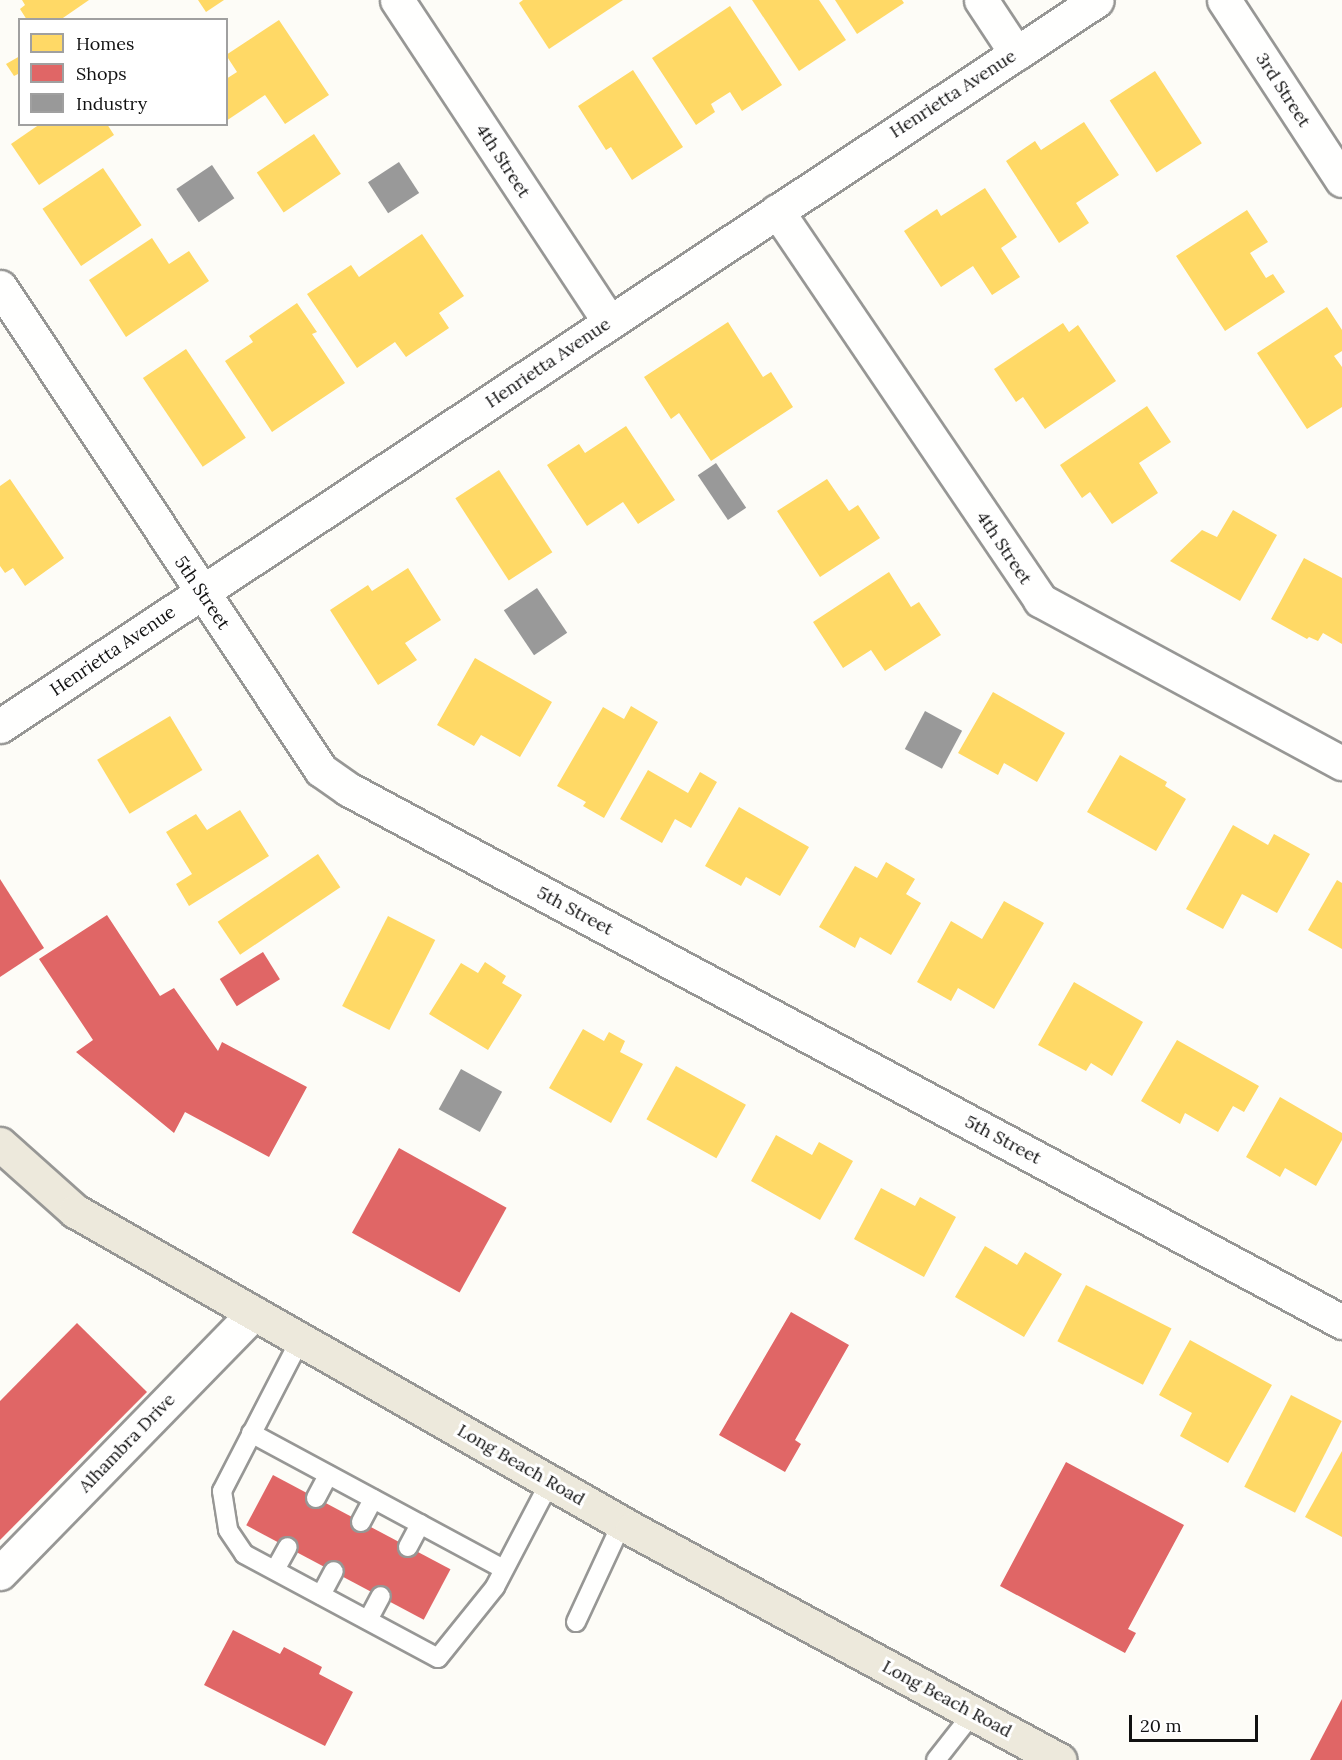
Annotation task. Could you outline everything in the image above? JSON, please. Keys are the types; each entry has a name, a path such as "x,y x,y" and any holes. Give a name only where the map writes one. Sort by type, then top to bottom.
{"main road":[{"name":"Long Beach Road","path":"0,1144 75,1211 622,1523 1060,1760"}],"street":[{"name":"4th Street","path":"397,0 609,322"},
{"path":"981,0 1016,53"},
{"name":"Henrietta Avenue","path":"0,726 1097,0"},
{"name":"3rd Street","path":"1224,0 1342,180"},
{"name":"4th Street","path":"777,211 1040,600 1342,763"},
{"name":"5th Street","path":"0,287 321,770 348,789 1342,1322"},
{"name":"Alhambra Drive","path":"0,1573 254,1313"}],"lane":[{"path":"300,1340 222,1491 228,1530 244,1554 438,1658 495,1587 550,1482"},
{"path":"251,1433 504,1569"},
{"path":"316,1498 328,1475"},
{"path":"361,1522 373,1499"},
{"path":"576,1622 622,1523"},
{"path":"408,1547 420,1524"},
{"path":"275,1570 288,1547"},
{"path":"321,1595 334,1571"},
{"path":"368,1620 381,1596"},
{"path":"936,1760 973,1713"}],"building: Homes":[{"path":"22,0 89,0 63,18 26,18 20,9 25,5"},
{"path":"198,0 224,0 206,12"},
{"path":"523,0 623,0 549,49 519,3"},
{"path":"752,0 819,0 846,40 799,71"},
{"path":"835,0 902,0 904,3 857,34"},
{"path":"730,6 782,85 742,111 730,92 711,104 715,112 696,125 652,58"},
{"path":"279,20 329,95 285,124 265,95 228,120 228,78 237,72 228,58 228,54"},
{"path":"18,57 18,74 14,76 6,64"},
{"path":"633,70 683,147 632,180 611,147 606,150 578,106"},
{"path":"1155,71 1202,143 1157,173 1110,100"},
{"path":"1084,122 1119,175 1076,203 1089,223 1059,243 1006,161 1035,141 1041,150"},
{"path":"37,126 108,126 114,135 39,185 11,144"},
{"path":"314,134 341,174 284,212 257,173"},
{"path":"103,168 142,225 81,266 42,209"},
{"path":"985,188 1017,237 1001,248 1020,277 992,295 973,266 941,287 904,231 937,209 941,216"},
{"path":"1247,210 1268,242 1250,253 1266,278 1273,274 1285,292 1225,331 1176,256"},
{"path":"422,234 464,296 439,313 449,328 406,357 395,342 357,368 307,294 351,265 359,277"},
{"path":"152,238 169,264 189,251 209,281 126,337 89,280"},
{"path":"297,303 317,332 312,334 345,383 272,432 225,361 253,342 249,336"},
{"path":"1327,307 1342,330 1342,351 1334,356 1342,367 1342,407 1307,429 1257,353"},
{"path":"728,322 763,377 771,372 793,407 711,461 679,413 671,419 644,377"},
{"path":"1063,323 1069,332 1078,325 1116,381 1045,429 1023,397 1016,402 994,369"},
{"path":"186,349 246,438 203,467 143,378"},
{"path":"1147,406 1171,442 1139,463 1158,493 1112,524 1090,492 1082,498 1060,465"},
{"path":"626,426 675,500 638,524 623,502 587,526 547,465 579,444 585,453"},
{"path":"499,470 552,552 509,581 455,498"},
{"path":"10,479 64,558 25,586 13,568 5,573 0,566 0,486"},
{"path":"827,479 849,511 858,505 880,538 820,577 777,511"},
{"path":"1233,510 1277,535 1240,601 1170,561 1202,530 1217,537"},
{"path":"1304,558 1342,578 1342,644 1323,633 1318,641 1309,637 1307,639 1271,619"},
{"path":"408,568 441,620 405,643 417,660 378,685 330,610 368,585 372,591"},
{"path":"889,572 911,607 919,602 941,635 885,671 871,650 843,668 813,622"},
{"path":"475,658 552,702 520,757 481,735 474,746 437,725"},
{"path":"993,692 1065,733 1037,782 1004,763 998,775 958,753"},
{"path":"631,706 658,722 604,818 583,806 586,802 557,786 603,707 624,719"},
{"path":"170,716 202,770 130,814 97,760"},
{"path":"1120,755 1167,782 1165,786 1186,799 1156,851 1087,812"},
{"path":"648,770 688,793 700,772 717,782 691,828 675,819 662,843 620,819"},
{"path":"739,807 809,847 780,896 746,877 741,886 705,866"},
{"path":"240,810 269,856 189,906 176,884 192,874 166,832 196,814 207,830"},
{"path":"1233,825 1268,845 1274,834 1310,854 1277,913 1242,894 1223,929 1186,909"},
{"path":"318,854 340,887 240,955 218,922"},
{"path":"886,862 915,879 906,894 921,903 891,955 860,937 855,948 819,927 855,866 877,878"},
{"path":"1337,880 1342,883 1342,949 1308,930"},
{"path":"1004,901 1044,923 994,1009 958,988 951,1001 917,982 951,921 982,939"},
{"path":"388,916 435,940 389,1030 342,1006"},
{"path":"485,962 506,976 502,983 522,995 488,1050 429,1014 461,963 478,973"},
{"path":"1074,982 1143,1022 1112,1076 1091,1063 1086,1071 1038,1045"},
{"path":"583,1029 604,1041 609,1032 625,1041 620,1052 643,1064 611,1123 549,1088"},
{"path":"1177,1040 1259,1086 1244,1112 1233,1106 1218,1132 1185,1113 1180,1124 1141,1101"},
{"path":"676,1066 746,1105 716,1158 646,1119"},
{"path":"1280,1097 1342,1133 1342,1140 1316,1186 1285,1168 1280,1177 1246,1157"},
{"path":"776,1135 812,1155 819,1142 853,1161 820,1220 751,1181"},
{"path":"881,1188 915,1206 920,1197 956,1217 924,1277 854,1239"},
{"path":"985,1246 1017,1265 1025,1252 1062,1274 1024,1337 955,1297"},
{"path":"1086,1285 1172,1329 1143,1385 1057,1341"},
{"path":"1190,1340 1272,1385 1228,1463 1180,1436 1192,1413 1159,1395"},
{"path":"1291,1395 1342,1421 1295,1513 1244,1487"},
{"path":"1342,1451 1342,1537 1305,1517"}],"building: Shops":[{"path":"0,879 44,948 0,977"},
{"path":"107,915 160,996 174,988 218,1051 222,1042 307,1087 269,1157 185,1112 174,1133 76,1052 93,1040 39,959"},
{"path":"263,952 280,979 237,1006 220,979"},
{"path":"399,1148 507,1208 460,1292 352,1233"},
{"path":"791,1312 849,1345 795,1440 801,1444 785,1472 719,1435"},
{"path":"77,1323 147,1392 0,1540 0,1401"},
{"path":"1066,1462 1184,1525 1128,1629 1136,1633 1125,1653 1000,1586"},
{"path":"273,1475 450,1569 424,1620 246,1525"},
{"path":"233,1630 280,1654 284,1647 322,1667 319,1674 353,1692 325,1746 204,1685"},
{"path":"1342,1699 1342,1760 1310,1760"}],"building: Industry":[{"path":"399,162 419,193 388,213 368,182"},
{"path":"212,165 234,198 199,222 176,189"},
{"path":"716,463 746,508 728,520 698,475"},
{"path":"537,588 567,633 534,655 504,610"},
{"path":"925,711 962,731 942,769 905,749"},
{"path":"461,1069 502,1092 480,1132 439,1109"}]}
